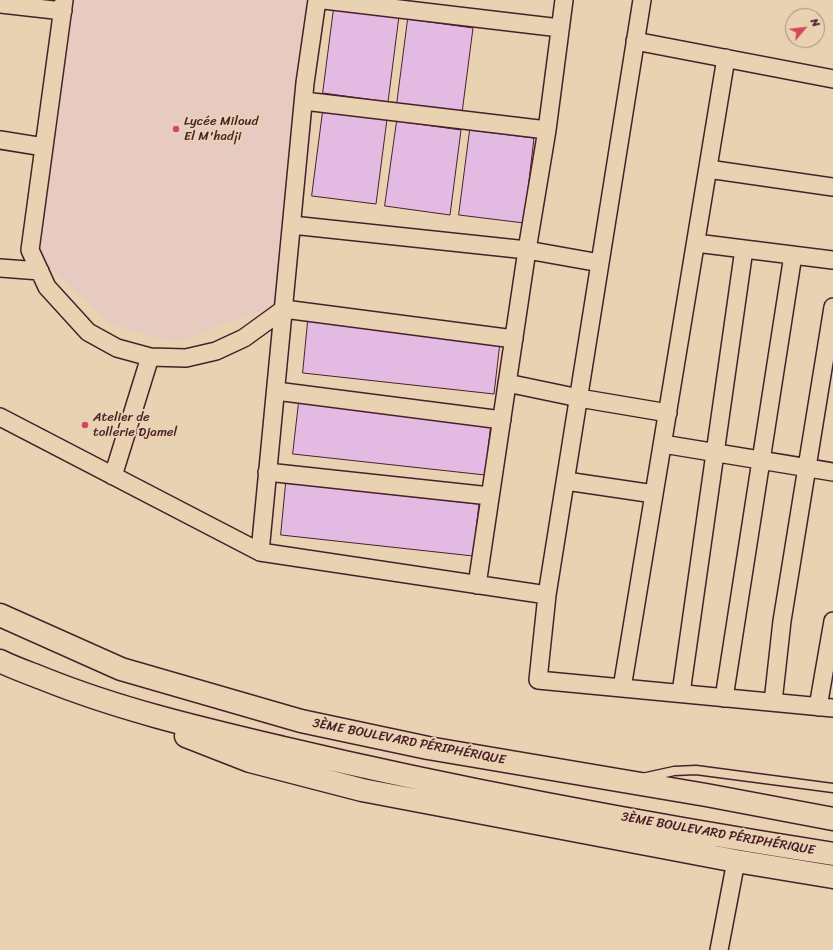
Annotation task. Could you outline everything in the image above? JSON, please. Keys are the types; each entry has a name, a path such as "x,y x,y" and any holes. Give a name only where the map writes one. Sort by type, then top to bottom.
{"highway":[{"name":"3ÈME BOULEVARD PÉRIPHÉRIQUE","path":"0,615 121,669 301,721 428,748 833,818"},
{"name":"3ÈME BOULEVARD PÉRIPHÉRIQUE","path":"0,661 84,695 135,710 230,735 393,774 736,839 833,854"},
{"path":"135,710 193,739 250,761 362,790 736,861 833,877"}],"street":[{"path":"260,552 304,101 317,0"},
{"path":"324,0 560,28"},
{"path":"477,585 527,250 547,130 564,0"},
{"path":"642,0 547,595 538,680 825,707 833,621"},
{"path":"0,4 64,5 30,250 47,287 88,332 117,348 150,357 186,358 216,350 244,338 284,309 514,339"},
{"path":"636,41 833,79"},
{"path":"622,688 726,58"},
{"path":"304,101 547,130"},
{"path":"0,140 44,147"},
{"path":"708,169 833,187"},
{"path":"292,225 527,250 600,263"},
{"path":"696,243 833,260"},
{"path":"681,693 744,249"},
{"path":"724,698 793,255"},
{"path":"0,268 40,271"},
{"path":"773,702 782,621 833,307"},
{"path":"114,476 150,357"},
{"path":"507,383 579,398 668,413"},
{"path":"276,391 502,420"},
{"path":"0,417 260,552 547,595"},
{"path":"663,444 833,472"},
{"path":"267,472 490,496"},
{"path":"566,481 654,494"},
{"path":"719,950 736,861"}],"lane":[{"path":"630,783 666,772 696,770 833,788"}],"shaded area":[{"name":"Lycée Miloud El M'hadji","path":"70,0 312,0 277,305 175,343 110,324 39,258"}],"building":[{"path":"334,8 399,16 388,102 323,93"},
{"path":"408,19 473,28 462,113 397,104"},
{"path":"323,111 387,119 376,204 312,196"},
{"path":"397,121 461,130 450,215 385,206"},
{"path":"470,130 534,138 524,223 459,215"},
{"path":"308,321 500,342 494,394 303,373"},
{"path":"299,402 491,423 485,475 293,454"},
{"path":"286,483 479,504 473,556 281,535"}],"place":[{"name":"Lycée Miloud El M'hadji","path":"176,129"},
{"name":"Atelier de tollerie Djamel","path":"85,425"}]}
